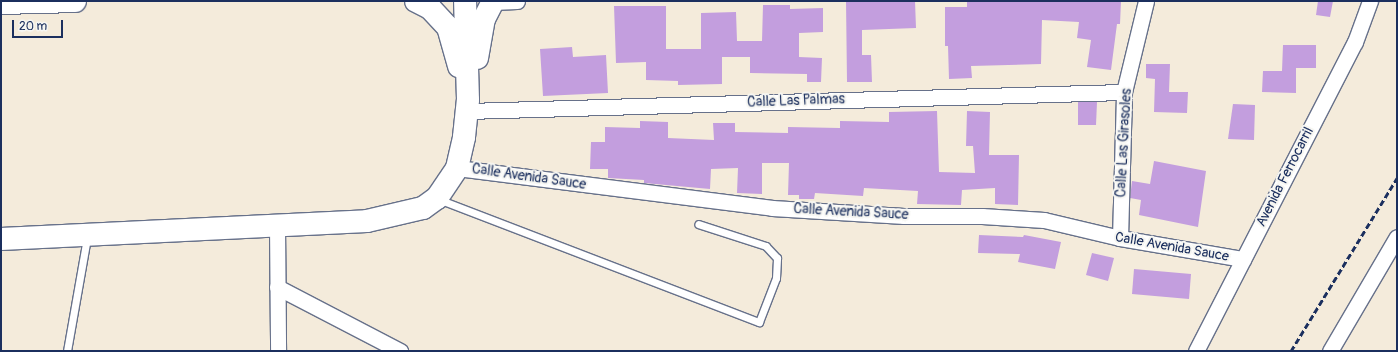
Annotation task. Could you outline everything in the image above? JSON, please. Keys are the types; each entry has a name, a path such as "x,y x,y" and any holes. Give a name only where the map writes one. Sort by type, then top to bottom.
{"main road":[{"path":"1,2 75,1"},
{"path":"416,1 430,8 448,27 468,105"},
{"path":"465,1 468,105"},
{"path":"1,239 367,221 423,208 437,198 457,168 484,20 493,2"}],"street":[{"path":"493,2 517,1"},
{"name":"Calle Las Girasoles","path":"1120,238 1124,92 1146,1"},
{"name":"Avenida Ferrocarril","path":"1196,351 1355,42 1370,1"},
{"name":"Calle Las Palmas","path":"468,105 1124,92"},
{"name":"Calle Avenida Sauce","path":"457,168 772,208 904,216 990,216 1044,220 1120,238 1243,259"},
{"path":"277,225 278,351"},
{"path":"1330,351 1397,237"},
{"path":"277,287 400,351"}],"lane":[{"path":"437,198 759,322 776,278 777,258 766,246 698,224"},
{"path":"67,351 88,235"}],"building":[{"path":"846,1 915,1 916,28 862,30 862,55 871,55 872,82 847,82"},
{"path":"967,1 1121,1 1120,24 1117,24 1111,70 1087,67 1091,40 1077,38 1079,22 1042,20 1041,64 971,66 972,78 949,79 948,46 945,46 945,7 967,7"},
{"path":"1318,1 1333,1 1330,17 1316,15"},
{"path":"763,5 790,5 790,9 823,8 823,32 799,33 799,57 822,58 821,82 807,82 807,74 750,73 750,57 722,57 722,84 678,85 678,81 646,80 646,62 616,63 614,6 666,6 666,49 701,49 701,13 736,12 737,41 762,41"},
{"path":"1283,45 1316,45 1316,68 1296,68 1296,93 1262,92 1263,71 1282,71"},
{"path":"572,47 573,57 606,55 608,93 543,96 540,49"},
{"path":"1146,64 1170,64 1169,92 1188,92 1187,113 1154,112 1155,79 1146,78"},
{"path":"1078,102 1097,102 1096,125 1078,125"},
{"path":"1233,104 1255,105 1254,140 1228,139"},
{"path":"937,111 939,172 975,173 973,146 966,146 967,111 990,112 989,155 1019,155 1018,205 995,204 995,188 962,190 961,205 917,204 918,191 864,188 863,196 815,193 814,199 799,199 799,195 788,195 789,163 762,163 762,194 737,193 738,168 711,169 710,189 644,183 644,180 608,178 608,169 590,169 591,142 605,142 605,127 640,128 640,121 668,122 668,138 714,140 713,123 735,123 735,132 788,133 788,127 840,128 840,121 889,122 889,112"},
{"path":"1154,161 1206,171 1198,227 1139,215 1141,200 1130,198 1132,181 1150,184"},
{"path":"979,235 1023,237 1024,235 1061,242 1055,269 1018,262 1020,254 978,253"},
{"path":"1092,253 1114,258 1108,281 1086,275"},
{"path":"1134,269 1191,274 1189,299 1132,294"}],"railway":[{"path":"1291,351 1397,178"}]}
